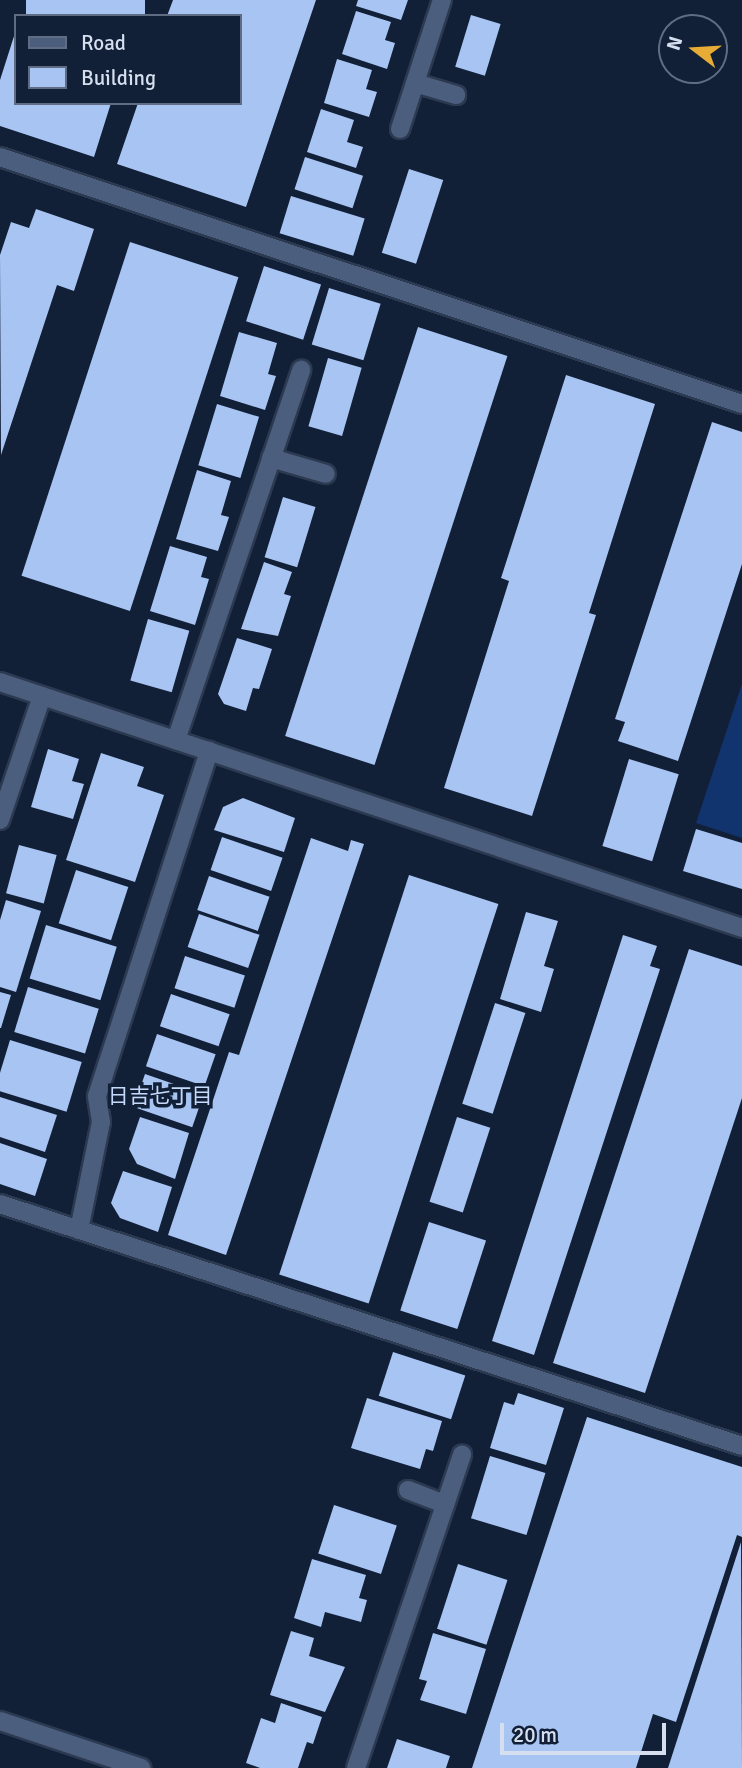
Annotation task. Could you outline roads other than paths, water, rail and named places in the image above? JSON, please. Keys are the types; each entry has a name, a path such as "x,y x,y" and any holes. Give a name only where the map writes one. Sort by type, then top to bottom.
{"street":[{"path":"400,129 442,0"},
{"path":"415,83 456,95"},
{"path":"0,157 742,404"},
{"path":"176,740 301,370"},
{"path":"271,458 326,474"},
{"path":"0,681 742,928"},
{"path":"0,820 42,696"},
{"path":"79,1230 101,1122 97,1096 209,751"},
{"path":"0,1204 742,1446"},
{"path":"356,1768 462,1454"},
{"path":"408,1490 445,1504"},
{"path":"0,1721 141,1768"}],"district":[{"name":"日吉七丁目","path":"160,1096"}]}
